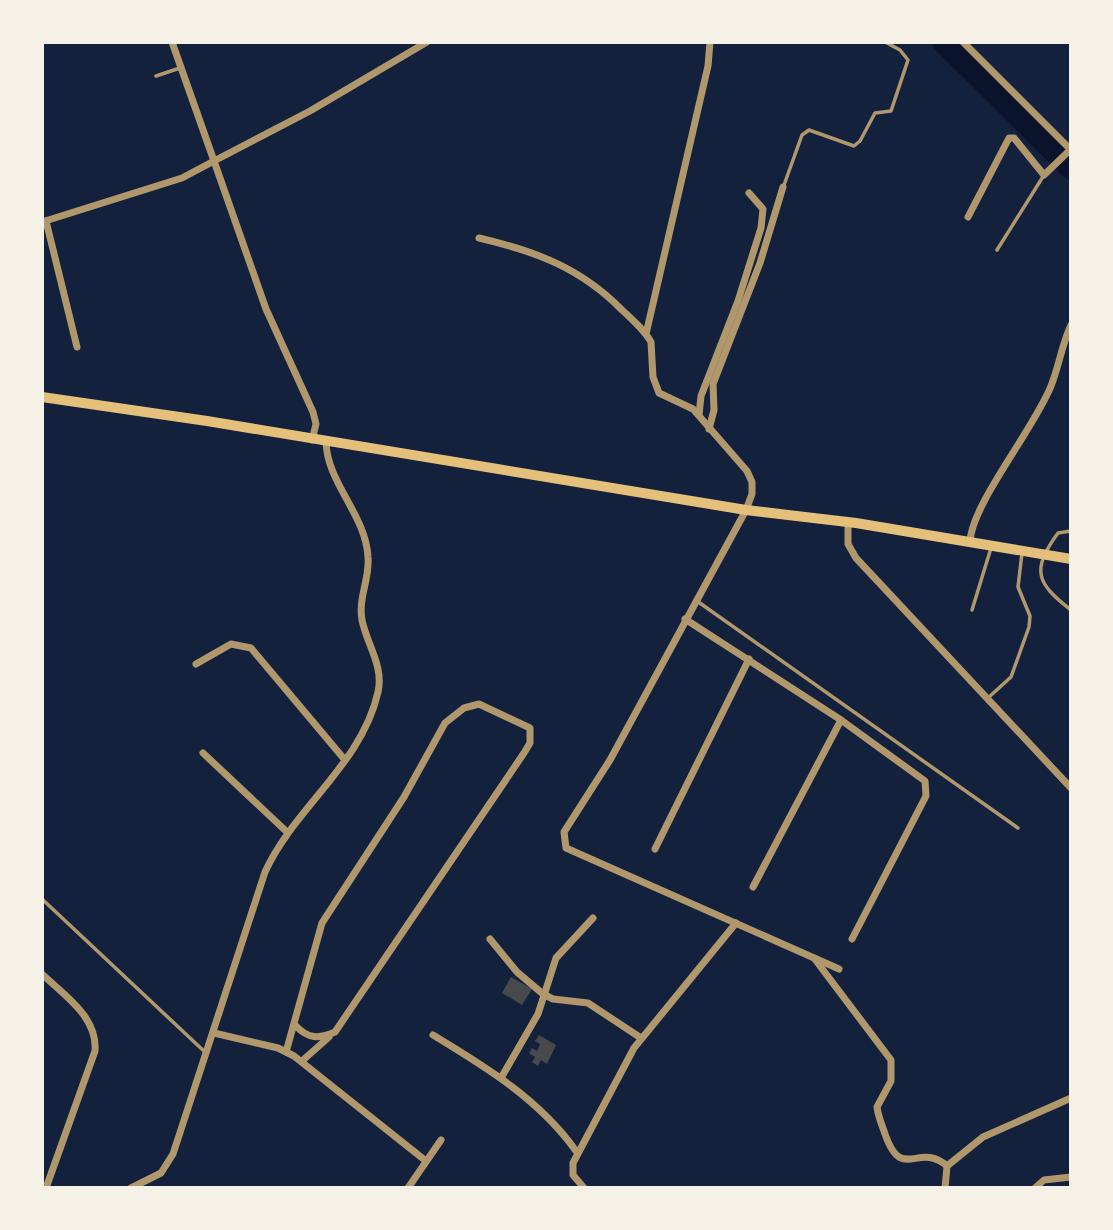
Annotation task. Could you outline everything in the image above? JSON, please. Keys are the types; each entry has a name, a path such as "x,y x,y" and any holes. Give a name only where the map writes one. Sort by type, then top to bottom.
{"main road":[{"path":"42,397 614,486 746,510 848,522 1071,559"}],"street":[{"path":"172,42 266,309 313,412 316,424 312,440"},
{"path":"77,347 44,221 182,178 310,111 428,42"},
{"path":"646,334 708,66 710,42"},
{"path":"963,42 1070,151 1044,175 1014,138 1009,138 968,217"},
{"path":"709,429 714,410 713,384 760,263 783,187"},
{"path":"699,415 701,396 738,301 761,228 763,209 749,193"},
{"path":"479,238 527,249 587,278 646,334 654,352 654,386 659,393 684,404 699,415 733,454 752,482 752,494 746,510 610,760 570,821 563,841 573,854 839,969"},
{"path":"970,542 973,522 1027,434 1051,386 1071,325"},
{"path":"131,1188 154,1178 168,1164 208,1055 265,872 287,832 345,761 378,694 380,679 361,610 369,559 367,544 329,460 326,442"},
{"path":"848,522 848,544 856,558 1071,788"},
{"path":"685,619 841,720 918,775 927,788 923,802 852,939"},
{"path":"196,664 231,644 251,648 345,761"},
{"path":"655,849 749,659"},
{"path":"286,1052 296,1026 296,1014 323,923 404,797 445,723 464,708 479,704 530,728 531,736 524,753 335,1032 302,1061"},
{"path":"753,887 841,720"},
{"path":"203,753 287,832"},
{"path":"501,1078 538,1014 542,994 556,958 593,918"},
{"path":"584,1188 573,1175 576,1151 622,1066 641,1038 736,923"},
{"path":"490,939 517,972 542,994 553,999 588,1003 641,1038"},
{"path":"812,956 891,1060 891,1081 877,1107 894,1156 904,1160 930,1156 947,1166"},
{"path":"42,974 86,1017 96,1037 95,1051 46,1188"},
{"path":"296,1026 312,1037 321,1038 335,1032"},
{"path":"215,1033 286,1052 302,1061 426,1161"},
{"path":"433,1035 501,1078 548,1116 576,1151"},
{"path":"946,1188 947,1166 983,1137 1071,1098"},
{"path":"408,1188 441,1140"},
{"path":"1035,1188 1044,1181 1071,1177"}],"lane":[{"path":"783,187 802,135 809,130 817,131 853,146 860,141 875,113 888,113 893,107 908,60 900,50 886,42"},
{"path":"156,76 180,68"},
{"path":"997,250 1044,175"},
{"path":"1071,531 1058,533 1043,554 1042,583 1071,610"},
{"path":"972,610 991,546"},
{"path":"987,699 1011,677 1029,627 1030,615 1018,587 1022,551"},
{"path":"695,600 1018,828"},
{"path":"42,899 208,1055"}],"building":[{"path":"511,977 532,989 522,1005 502,993"},
{"path":"539,1035 556,1045 547,1064 541,1060 538,1066 532,1062 535,1057 529,1053 532,1048 537,1051 540,1044 535,1041"}],"waterway":[{"path":"944,42 1071,168"}]}
